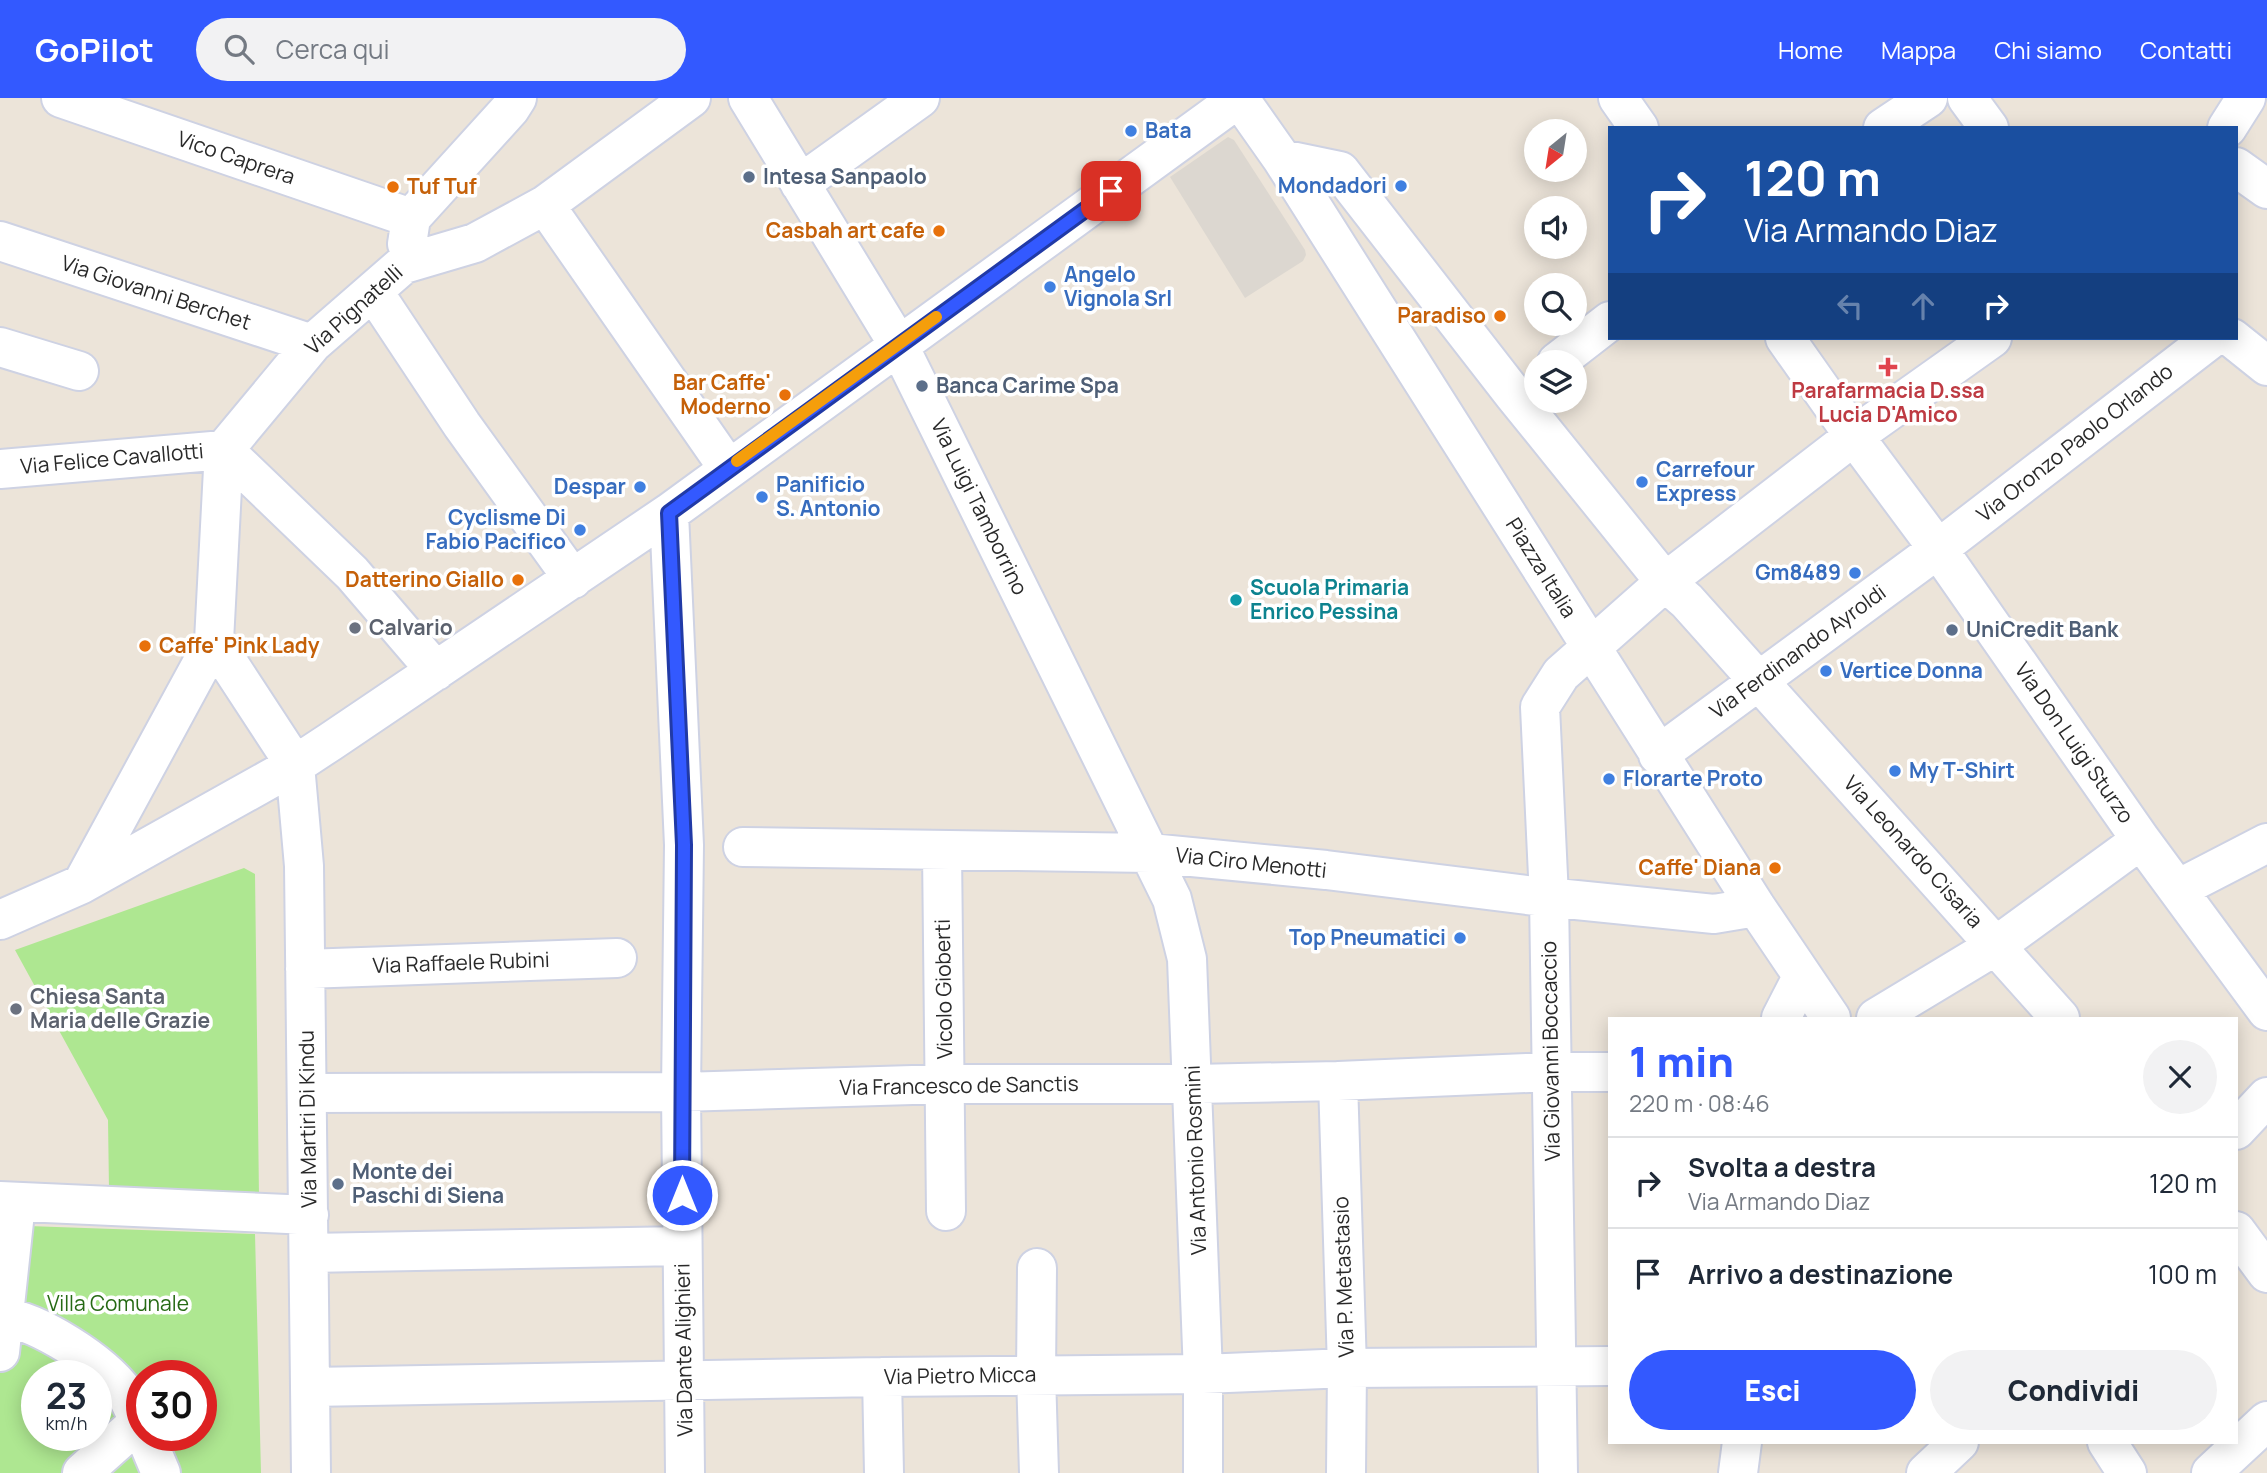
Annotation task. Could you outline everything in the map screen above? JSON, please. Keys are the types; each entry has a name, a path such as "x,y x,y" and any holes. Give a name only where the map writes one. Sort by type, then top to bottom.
{"street":[{"name":"Vico Caprera","path":"61,98 411,218"},
{"name":"Via Pignatelli","path":"224,450 312,344 404,264 475,243 545,205 691,98"},
{"name":"Via Luigi Tamborrino","path":"748,98 898,344 1150,853"},
{"path":"800,184 920,98"},
{"path":"0,920 82,884 295,765 669,513 1239,98"},
{"name":"Piazza Italia","path":"1239,98 1282,159 1384,323 1553,584 1658,755 1802,977 1831,1017"},
{"path":"1886,126 1928,98"},
{"path":"1967,98 1988,126"},
{"path":"2228,126 2246,98"},
{"path":"404,264 411,218 502,102"},
{"path":"1282,159 1340,171 1524,386"},
{"path":"2238,168 2267,188"},
{"path":"545,205 728,468"},
{"name":"Via Giovanni Berchet","path":"0,241 312,344"},
{"path":"373,291 462,425 573,579"},
{"path":"1573,350 1608,323"},
{"name":"Via Don Luigi Sturzo","path":"1786,340 1938,549 2141,840 2267,1011"},
{"path":"1591,649 1665,582 1854,436 1989,340"},
{"name":"Via Oronzo Paolo Orlando","path":"1938,549 2209,340"},
{"path":"2234,340 2267,366"},
{"path":"0,347 79,371"},
{"path":"1544,413 1665,582 1687,601 1761,685"},
{"path":"224,450 352,573 436,671"},
{"path":"82,884 215,641 224,450"},
{"name":"Via Felice Cavallotti","path":"0,469 224,450"},
{"name":"Via Dante Alighieri","path":"669,513 684,845 681,1092 685,1473"},
{"name":"Via Ferdinando Ayroldi","path":"1658,755 1761,685 1938,549"},
{"path":"215,641 295,765"},
{"name":"Via Giovanni Boccaccio","path":"1558,1473 1549,897 1540,707 1561,674 1591,649"},
{"name":"Via Leonardo Cisaria","path":"1761,685 2059,1017"},
{"name":"Via Martiri Di Kindu","path":"295,765 304,866 311,1473"},
{"path":"1878,1017 1997,945 2141,840"},
{"path":"2178,890 2267,843"},
{"name":"Via Ciro Menotti","path":"743,847 1150,853 1714,914 1756,907"},
{"name":"Vicolo Gioberti","path":"942,851 946,1211"},
{"name":"Via Antonio Rosmini","path":"1150,853 1172,899 1187,959 1194,1084 1203,1374 1203,1473"},
{"name":"Via Raffaele Rubini","path":"305,969 617,958"},
{"path":"1782,1017 1802,977"},
{"name":"Via Francesco de Sanctis","path":"308,1093 681,1092 946,1084 1338,1082 1551,1072 1608,1072"},
{"name":"Via P. Metastasio","path":"1338,1082 1347,1368 1346,1473"},
{"path":"2238,1128 2267,1097"},
{"path":"126,1394 93,1359 48,1334 1,1328 8,1202 309,1215"},
{"path":"2238,1234 2267,1273"},
{"path":"309,1253 682,1246"},
{"path":"1037,1268 1039,1473"},
{"name":"Via Pietro Micca","path":"310,1387 1203,1374 1347,1368 1608,1366"},
{"path":"882,1377 884,1473"},
{"path":"2211,1473 2267,1421"},
{"path":"82,1473 126,1440"},
{"path":"1738,1473 1742,1444"},
{"path":"1927,1473 1957,1444"},
{"path":"2108,1444 2126,1473"},
{"path":"152,1451 161,1473"}],"green space":[{"path":"244,868 255,874 259,1197 109,1190 108,1120 15,950"},
{"name":"Villa Comunale","path":"0,1225 255,1234 261,1473 0,1473"}],"shaded area":[{"path":"1228,137 1234,140 1306,255 1303,261 1245,298 1170,177"}],"slow traffic":[{"path":"737,461 936,317"}],"place":[{"name":"Bata","path":"1131,131"},
{"name":"Intesa Sanpaolo","path":"749,177"},
{"name":"Mondadori","path":"1401,186"},
{"name":"Tuf Tuf","path":"393,187"},
{"name":"Casbah art cafe","path":"939,231"},
{"name":"Angelo Vignola Srl","path":"1050,287"},
{"name":"Paradiso","path":"1500,316"},
{"name":"Parafarmacia D.ssa Lucia D'Amico","path":"1888,367"},
{"name":"Banca Carime Spa","path":"922,386"},
{"name":"Bar Caffe' Moderno","path":"785,395"},
{"name":"Carrefour Express","path":"1642,482"},
{"name":"Despar","path":"640,487"},
{"name":"Panificio S. Antonio","path":"762,497"},
{"name":"Cyclisme Di Fabio Pacifico","path":"580,530"},
{"name":"Gm8489","path":"1855,573"},
{"name":"Datterino Giallo","path":"518,580"},
{"name":"Scuola Primaria Enrico Pessina","path":"1236,600"},
{"name":"Calvario","path":"355,628"},
{"name":"UniCredit Bank","path":"1952,630"},
{"name":"Caffe' Pink Lady","path":"145,646"},
{"name":"Vertice Donna","path":"1826,671"},
{"name":"My T-Shirt","path":"1895,771"},
{"name":"Florarte Proto","path":"1609,779"},
{"name":"Caffe' Diana","path":"1775,868"},
{"name":"Top Pneumatici","path":"1460,938"},
{"name":"Chiesa Santa Maria delle Grazie","path":"16,1009"},
{"name":"Monte dei Paschi di Siena","path":"338,1184"}],"route":[{"path":"682,1195 684,845 669,513 1111,191"}]}
